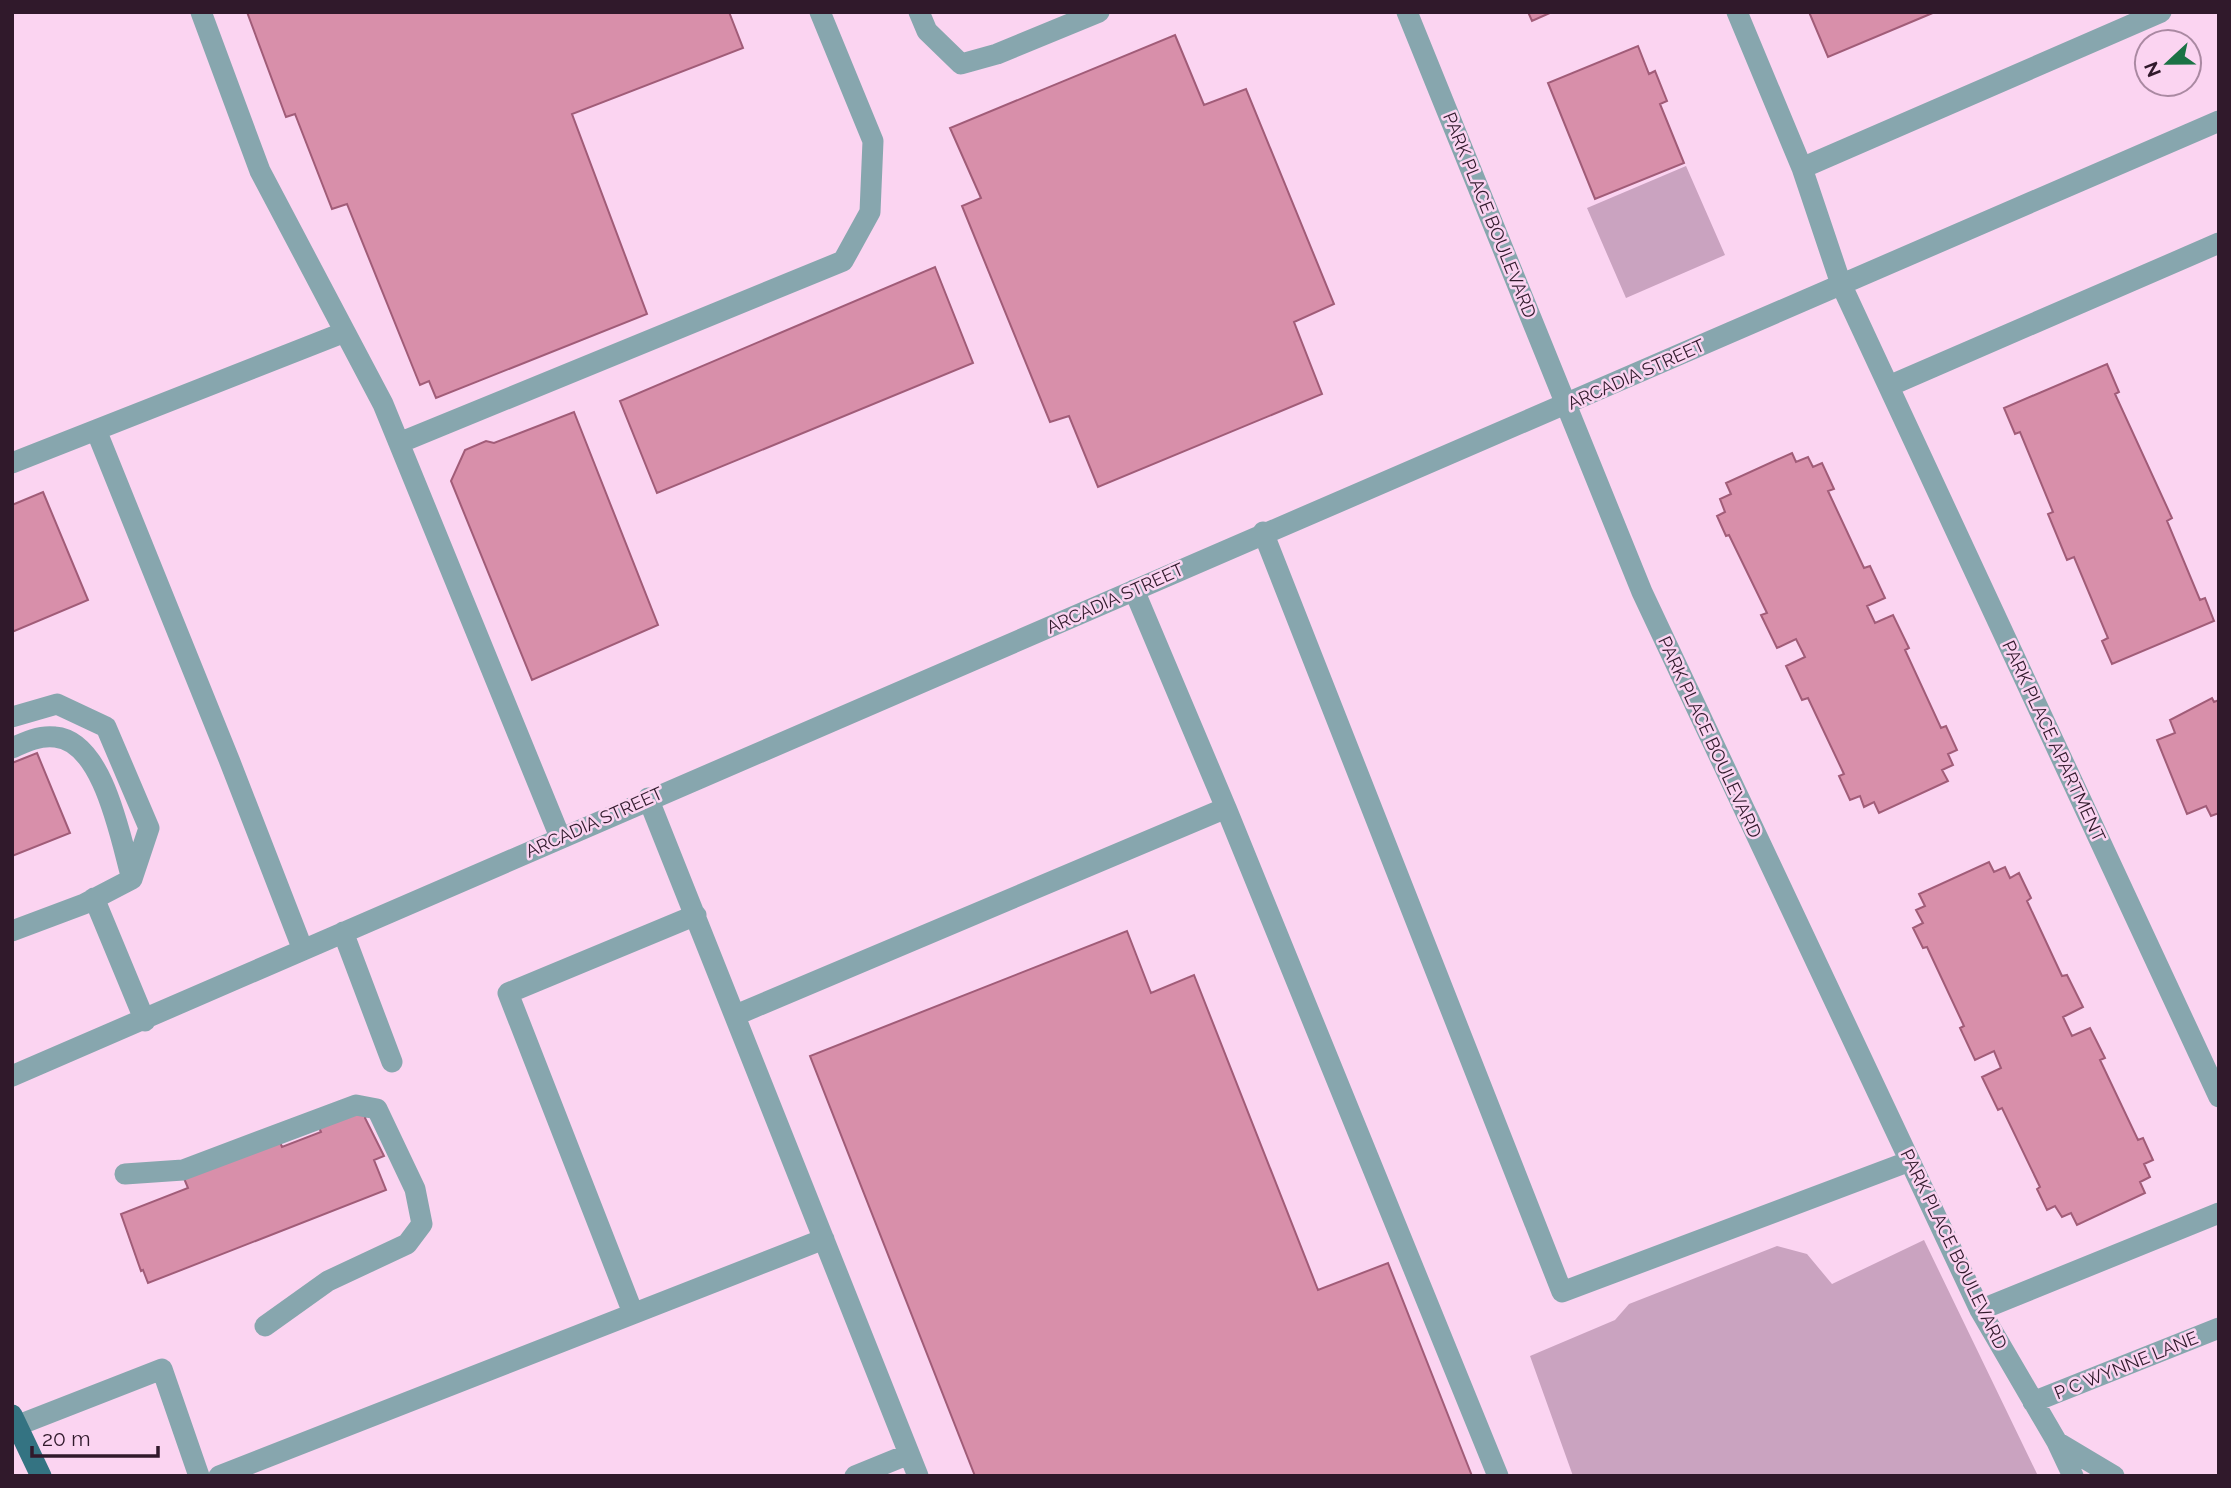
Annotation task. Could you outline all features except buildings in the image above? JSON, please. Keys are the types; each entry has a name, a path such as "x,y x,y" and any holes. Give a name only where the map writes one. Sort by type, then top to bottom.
{"main road":[{"path":"14,1420 41,1476"}],"street":[{"path":"201,12 260,171 383,404 560,837"},
{"path":"398,443 843,261 870,212 873,141 820,12"},
{"path":"919,12 927,31 961,64 998,54 1099,12"},
{"name":"PARK PLACE BOULEVARD","path":"1407,12 1642,592 1980,1310 2057,1442 2073,1476"},
{"name":"PARK PLACE APARTMENT","path":"1737,12 1802,168 1841,284 2219,1097"},
{"path":"1802,168 2161,12"},
{"name":"ARCADIA STREET","path":"12,1076 145,1021 342,932 1263,532 2219,121"},
{"path":"1889,386 2219,243"},
{"path":"12,463 345,332"},
{"path":"96,430 303,950"},
{"path":"1263,532 1562,1292 1910,1161"},
{"path":"1134,590 1226,808 1498,1476"},
{"path":"12,717 57,704 106,727 149,828 132,879 94,898 12,931"},
{"path":"12,748 30,740 56,736 83,751 109,796 132,879"},
{"path":"649,798 918,1476"},
{"path":"736,1015 1226,808"},
{"path":"94,898 145,1021"},
{"path":"633,1313 508,993 696,915"},
{"path":"342,932 392,1062"},
{"path":"125,1174 183,1170 356,1105 377,1109 415,1189 422,1224 407,1244 328,1281 265,1326"},
{"path":"1980,1310 2219,1213"},
{"path":"219,1476 824,1239"},
{"name":"P C WYNNE LANE","path":"2033,1402 2219,1328"},
{"path":"14,1420 162,1369 199,1476"},
{"name":"PARK PLACE BOULEVARD","path":"2057,1442 2111,1475"},
{"path":"855,1476 909,1454"}],"shaded area":[{"path":"1686,166 1725,255 1626,298 1587,208"},
{"path":"1924,1240 2038,1476 1573,1476 1530,1356 1615,1320 1629,1304 1777,1246 1807,1254 1832,1284"}]}
